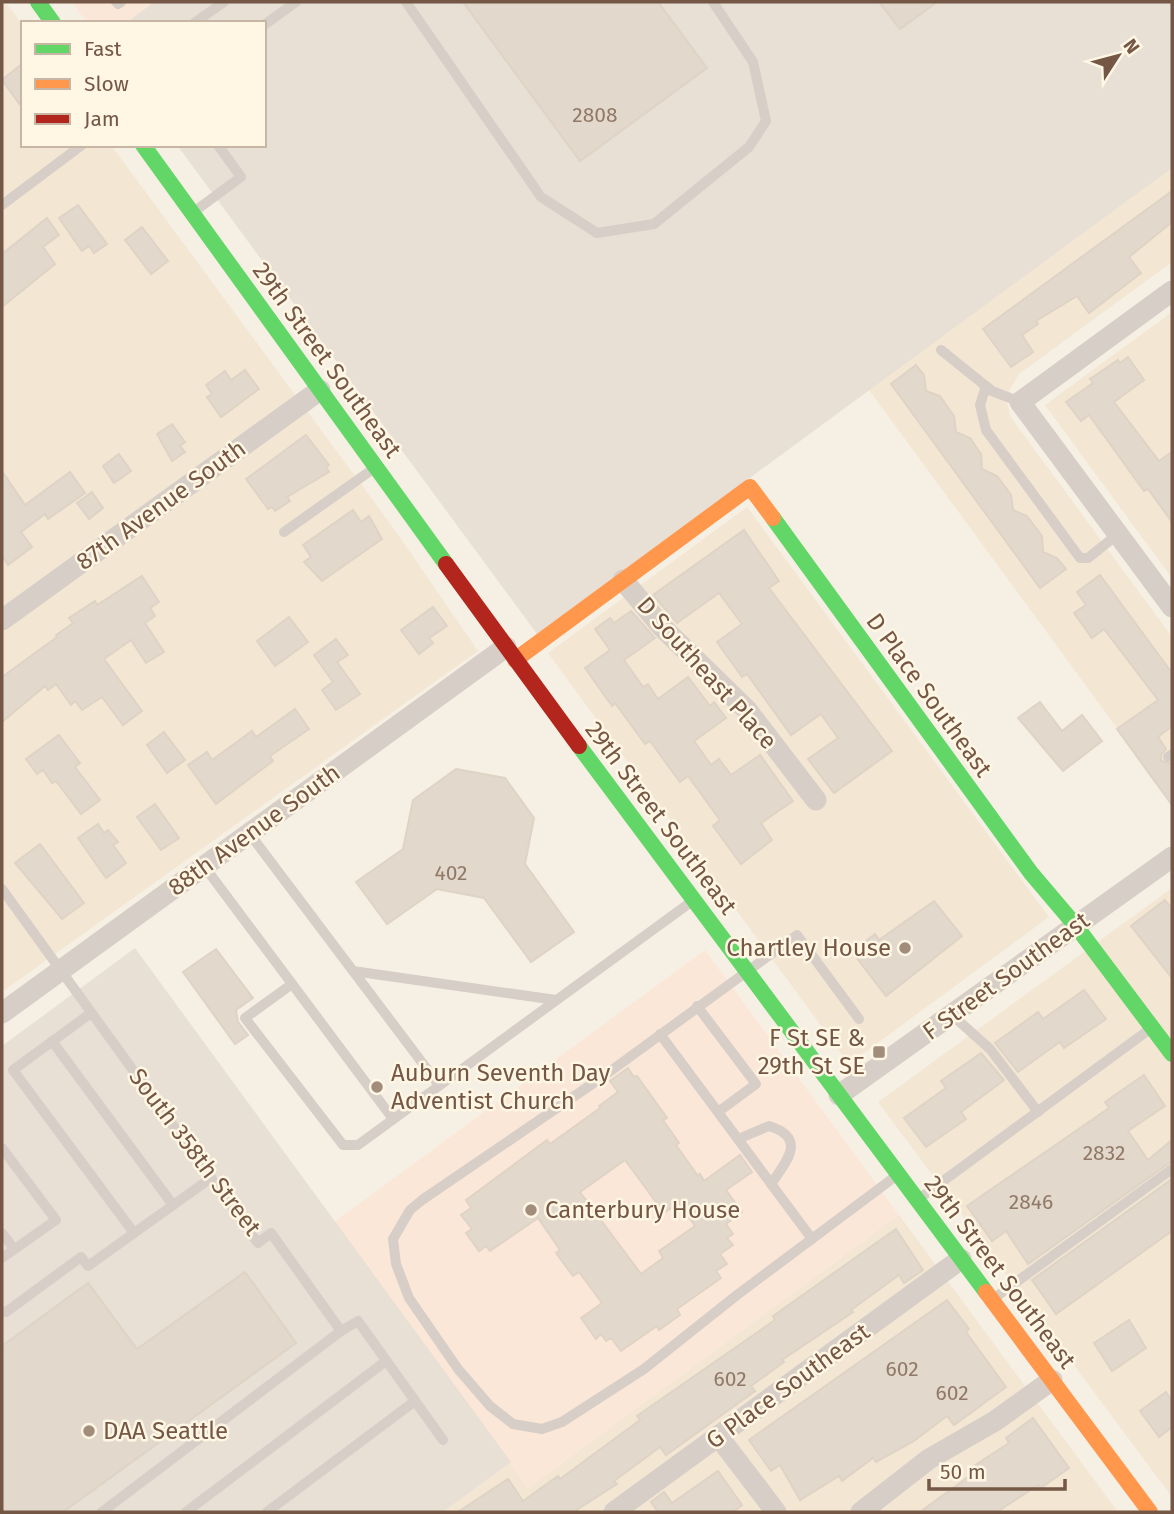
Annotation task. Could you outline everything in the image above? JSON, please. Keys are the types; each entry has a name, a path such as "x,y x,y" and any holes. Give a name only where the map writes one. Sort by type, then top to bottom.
{"street":[{"path":"38,2 52,21"},
{"name":"29th Street Southeast","path":"144,147 510,653 1150,1512"},
{"path":"1172,291 1020,402 1172,607"},
{"name":"87th Avenue South","path":"2,620 320,390"},
{"name":"D Place Southeast","path":"623,580 750,487 1031,873 1076,926 1172,1054"},
{"path":"510,653 623,580"},
{"name":"D Southeast Place","path":"623,580 662,627 747,710 816,800"},
{"name":"88th Avenue South","path":"2,1013 249,833 510,653"},
{"name":"F Street Southeast","path":"839,1095 1172,857"},
{"name":"G Place Southeast","path":"614,1512 961,1259"},
{"path":"861,1512 929,1459 995,1421 1052,1380"},
{"path":"718,1436 776,1512"}],"lane":[{"path":"197,21 224,2"},
{"path":"266,24 296,2"},
{"path":"406,2 541,197 597,233 654,223 749,147 766,121 753,62 713,2"},
{"path":"2,205 79,147"},
{"path":"192,213 241,177 219,147"},
{"path":"941,350 986,386 1020,402"},
{"path":"986,386 980,405 986,430 1080,558 1088,558 1118,534"},
{"path":"284,532 376,467"},
{"path":"249,833 439,1085"},
{"path":"204,866 393,1119"},
{"name":"South 358th Street","path":"2,889 258,1243 271,1233 341,1331"},
{"path":"292,984 245,1018 342,1145 358,1145 694,900"},
{"path":"859,1019 797,935 410,1210 393,1239 396,1264 409,1298 433,1336 490,1406 513,1424 542,1429 562,1422 644,1370 899,1175"},
{"path":"353,971 556,1000"},
{"path":"697,1006 755,1084 718,1112"},
{"path":"2,1078 92,1013"},
{"path":"952,1015 990,1049 1038,1112"},
{"path":"917,1200 1152,1028"},
{"path":"660,1034 812,1239"},
{"path":"52,1041 173,1205"},
{"path":"13,1070 134,1233"},
{"path":"738,1139 769,1126 780,1129 788,1137 790,1155 771,1184"},
{"path":"2,1148 56,1220 2,1258"},
{"path":"992,1300 1172,1169"},
{"path":"2,1311 6,1312 81,1257 88,1266 211,1178"},
{"path":"2,1233 14,1249"},
{"path":"102,1512 341,1331 358,1321 443,1440"},
{"path":"186,1512 386,1361"},
{"path":"267,1512 415,1401"}],"shaded area":[{"path":"2,2 5,2 21,22 21,147 112,147 397,533 478,651 2,992"},
{"path":"72,2 154,2 129,21 86,21"},
{"path":"154,2 1172,2 1172,168 537,634 178,147 266,147 266,21 129,21"},
{"path":"1172,168 1172,262 1019,374 1009,391 1007,402 1010,416 1172,637 1172,803 869,390"},
{"path":"1172,312 1172,578 1045,405"},
{"path":"747,507 1049,917 849,1064 548,653"},
{"path":"1172,888 1172,1497 878,1102"},
{"name":"DAA Seattle","path":"135,948 511,1462 443,1512 2,1512 2,1046"},
{"path":"705,950 899,1215 528,1488 333,1223"},
{"path":"899,1215 1118,1512 443,1512 511,1462 528,1488"}],"building":[{"path":"463,2 658,2 707,68 580,161"},
{"path":"879,2 937,2 900,29"},
{"path":"21,65 21,106 2,80"},
{"path":"1172,191 1172,222 1129,257 1141,273 1089,313 1077,296 1036,321 1038,324 1022,335 1033,352 1011,367 983,329"},
{"path":"78,205 107,244 94,253 89,246 82,251 59,218"},
{"path":"47,218 59,235 43,247 55,264 2,307 2,254"},
{"path":"142,227 168,261 151,274 125,240"},
{"path":"1128,357 1144,380 1114,402 1159,461 1172,452 1172,522 1148,489 1144,491 1089,415 1081,421 1066,402 1093,383 1090,379 1118,360 1120,363"},
{"path":"916,365 924,375 926,391 940,396 954,416 956,432 970,438 981,454 982,469 997,476 1011,495 1013,510 1027,516 1042,536 1043,552 1057,558 1066,569 1040,588 891,384"},
{"path":"245,370 259,389 221,417 207,397 212,394 206,385 225,371 231,380"},
{"path":"172,424 185,442 180,446 185,452 172,461 157,434"},
{"path":"306,435 329,465 326,467 329,472 287,497 290,501 275,511 272,507 268,509 246,479"},
{"path":"119,454 131,471 114,483 103,466"},
{"path":"2,471 25,505 70,472 85,493 48,519 45,514 21,532 32,547 8,565 2,556"},
{"path":"92,492 103,508 89,519 77,503"},
{"path":"353,510 361,522 369,516 382,539 322,581 304,562 311,557 303,545"},
{"path":"744,530 779,581 769,588 892,751 834,793 808,759 838,738 821,714 791,735 747,674 742,677 717,642 742,624 719,593 677,623 653,595"},
{"path":"1100,575 1172,673 1172,726 1158,737 1166,749 1161,755 1161,761 1172,764 1172,805 1117,729 1158,700 1104,629 1092,638 1074,613 1086,605 1077,592"},
{"path":"142,576 159,602 150,608 155,616 145,623 164,652 146,663 131,640 104,659 142,711 123,725 102,697 82,710 75,701 71,705 56,684 48,690 45,686 2,722 2,677 73,623 69,618 95,601 97,605"},
{"path":"433,607 447,626 429,638 433,643 419,654 401,630"},
{"path":"631,611 655,638 624,660 643,687 648,684 658,699 688,677 710,706 714,702 726,718 694,741 711,765 719,759 731,775 760,755 793,801 761,823 772,840 741,864 713,826 720,820 688,776 680,782 650,741 645,744 615,703 612,706 585,668 610,650 595,629 610,618 614,623"},
{"path":"289,617 308,642 275,666 257,641"},
{"path":"336,639 348,655 337,662 360,694 336,710 322,690 333,682 314,655"},
{"path":"1040,702 1062,731 1082,715 1102,741 1063,771 1018,718"},
{"path":"295,709 309,729 270,756 273,761 216,804 188,765 207,752 212,760 252,731 256,737"},
{"path":"164,732 185,760 167,773 147,745"},
{"path":"59,735 80,763 75,767 100,800 81,814 56,781 52,783 43,770 37,774 26,759"},
{"path":"456,769 505,778 534,818 525,864 574,932 531,962 484,898 437,889 387,924 356,882 403,849 413,800"},
{"path":"155,804 179,838 161,850 137,817"},
{"path":"98,824 104,833 108,830 118,842 113,845 126,863 106,878 78,838"},
{"path":"40,844 84,903 62,919 15,863"},
{"path":"1165,900 1172,909 1172,978 1131,926"},
{"name":"Chartley House","path":"934,901 962,936 886,996 856,957 865,950 861,945 875,934 879,940"},
{"path":"216,949 253,998 236,1010 238,1022 248,1035 235,1044 183,972"},
{"path":"1084,990 1106,1019 1064,1048 1060,1042 1018,1072 995,1043 1038,1012 1043,1019"},
{"path":"981,1053 1004,1080 961,1112 966,1119 926,1147 904,1118 946,1088 941,1081"},
{"name":"Canterbury House","path":"628,1068 634,1077 637,1076 667,1118 663,1120 679,1143 676,1145 704,1181 740,1155 752,1172 726,1190 742,1212 726,1224 733,1234 727,1238 733,1245 720,1254 727,1264 716,1271 721,1278 677,1309 680,1315 659,1330 657,1326 621,1351 611,1338 606,1341 601,1334 596,1339 581,1318 602,1303 579,1272 573,1276 556,1253 560,1250 538,1218 490,1251 486,1246 479,1251 466,1233 472,1229 461,1215 471,1208 466,1200 547,1140 550,1144 618,1092 610,1081","holes":["625,1160 664,1213 679,1203 695,1226 659,1251 663,1258 641,1274 580,1192"]},
{"path":"1144,1075 1165,1106 1128,1131 1148,1160 1172,1140 1172,1161 1028,1264 1006,1231 992,1241 967,1206 1109,1108 1105,1102"},
{"path":"1172,1179 1172,1231 1056,1314 1032,1280"},
{"path":"896,1229 923,1270 904,1283 899,1275 851,1310 853,1312 782,1360 784,1362 751,1386 755,1391 666,1455 660,1447 614,1481 617,1484 573,1512 458,1512 508,1479 523,1501 558,1476 560,1479 640,1420 637,1416 775,1320 773,1316"},
{"name":"DAA Seattle","path":"245,1272 296,1343 63,1512 2,1512 2,1346 88,1283 137,1349"},
{"path":"947,1300 969,1329 966,1332 1006,1387 954,1425 947,1416 914,1441 876,1462 873,1458 842,1481 839,1476 800,1500 780,1465 771,1471 749,1440"},
{"path":"1129,1320 1146,1348 1112,1371 1094,1343"},
{"path":"1166,1392 1172,1401 1172,1427 1159,1437 1140,1411"},
{"path":"1033,1418 1069,1468 1041,1488 1038,1485 997,1512 920,1512 975,1472 972,1467 1009,1443 1006,1438"},
{"path":"718,1471 742,1505 733,1512 658,1512 651,1502 664,1492 672,1503"}],"traffic: fast":[{"path":"38,2 52,21"},
{"path":"144,147 446,564"},
{"path":"773,518 1031,873 1076,926 1172,1054"},
{"path":"579,746 986,1292"}],"traffic: slow":[{"path":"515,660 750,487 773,518"},
{"path":"986,1292 1150,1512"}],"traffic: jam":[{"path":"446,564 579,746"}],"place":[{"name":"Chartley House","path":"905,948"},
{"name":"F St SE & 29th St SE","path":"879,1052"},
{"name":"Auburn Seventh Day Adventist Church","path":"377,1087"},
{"name":"Canterbury House","path":"531,1210"},
{"name":"DAA Seattle","path":"89,1431"}]}
